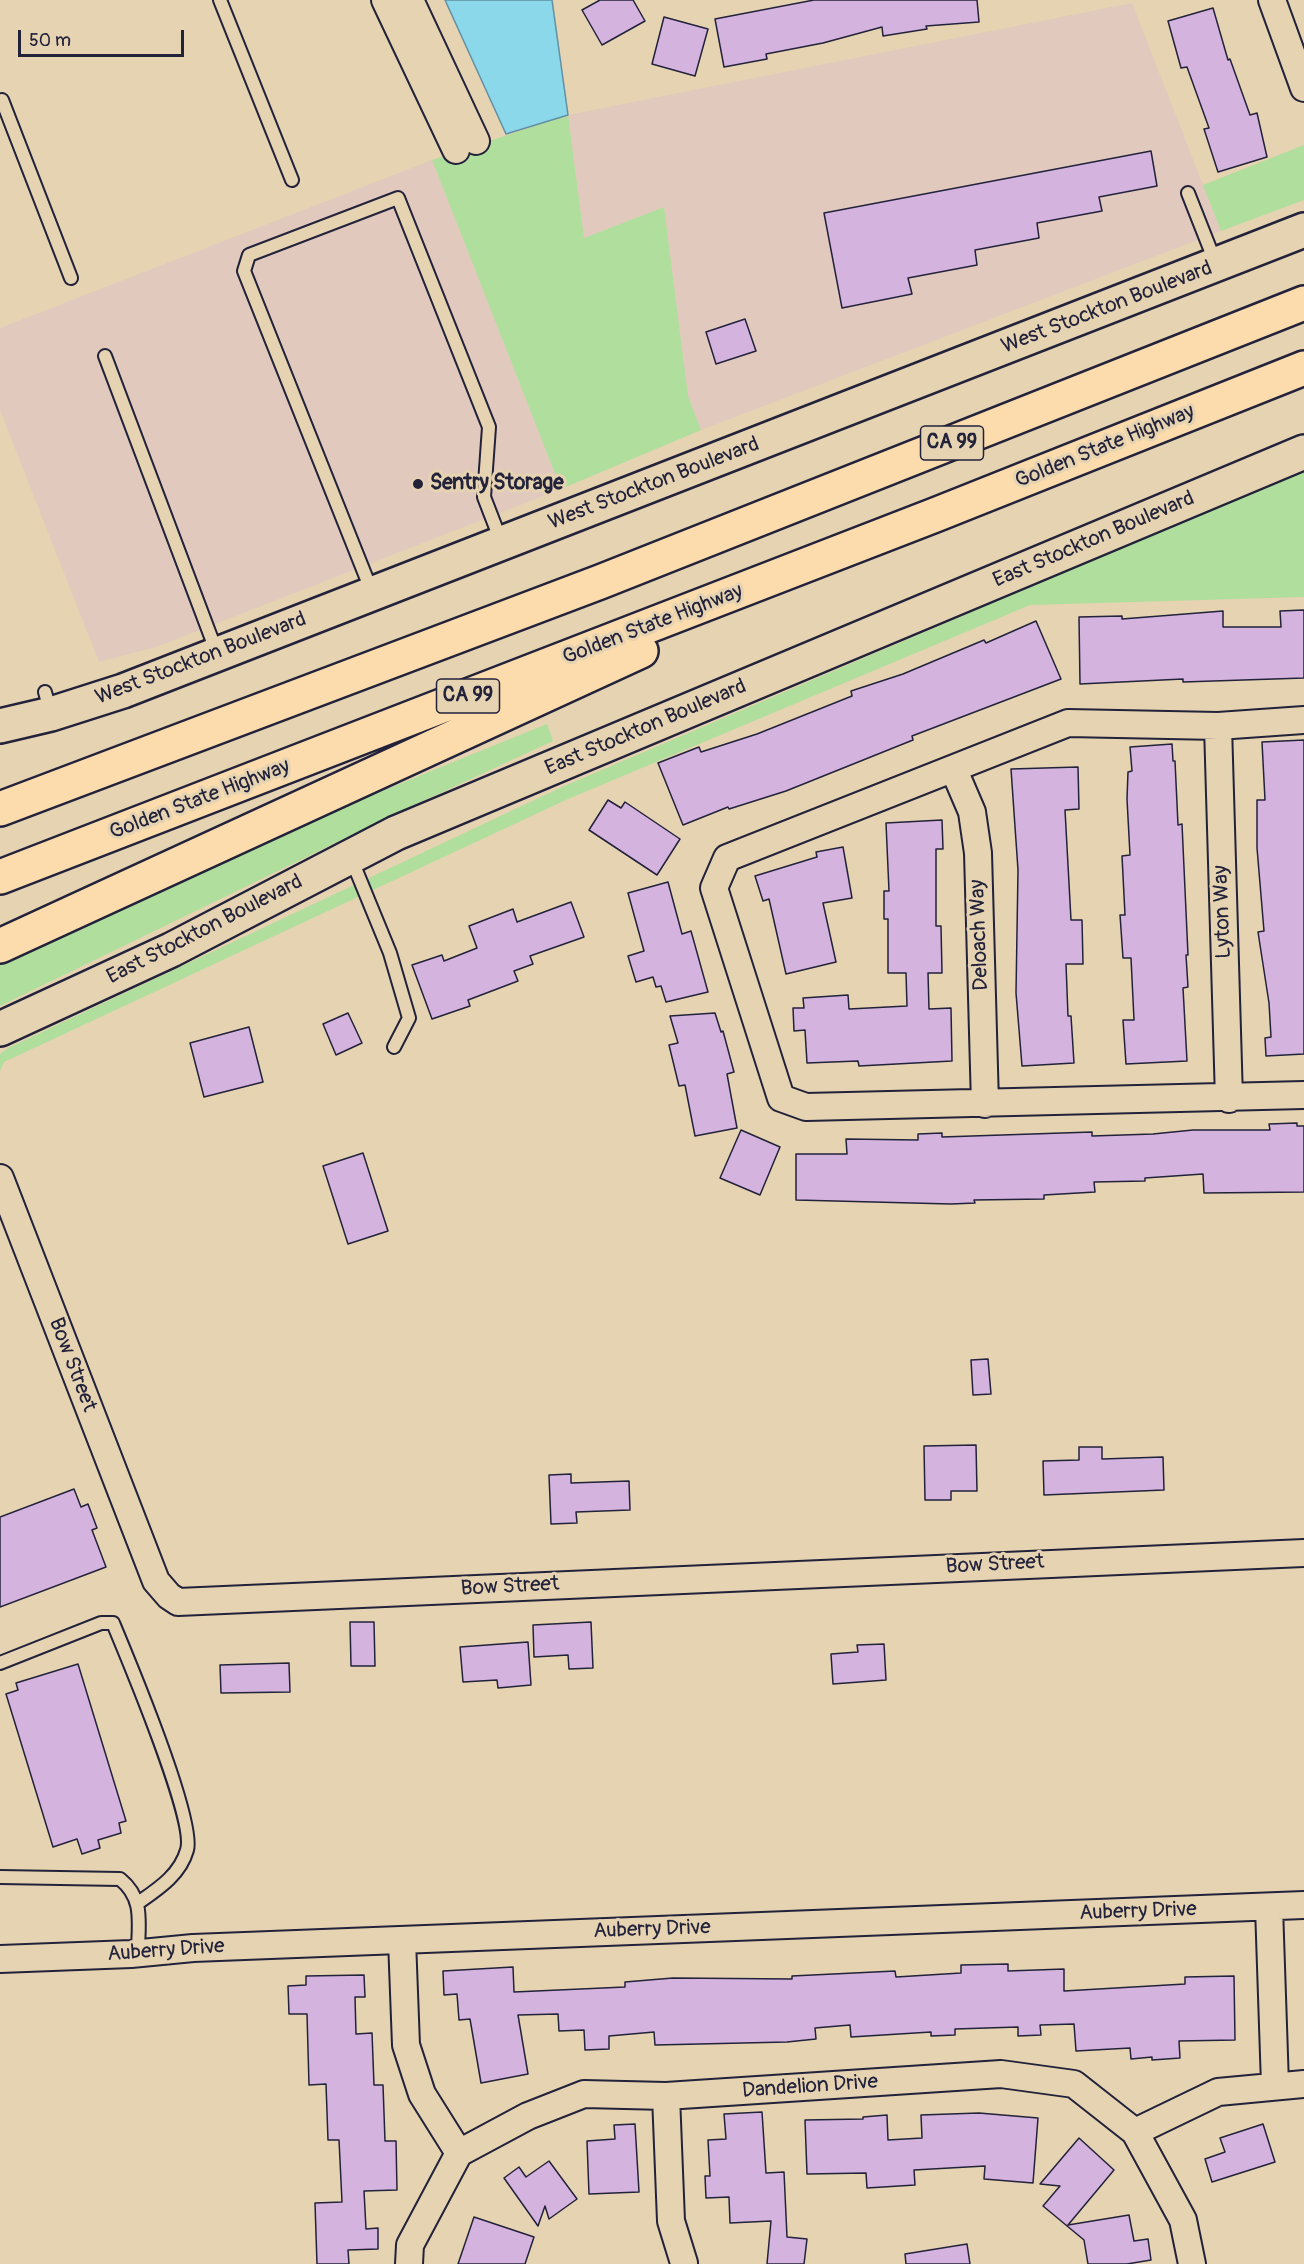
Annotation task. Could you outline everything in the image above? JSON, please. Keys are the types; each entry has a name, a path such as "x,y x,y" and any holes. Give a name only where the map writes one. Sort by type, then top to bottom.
{"highway":[{"name":"CA 99","path":"0,809 600,582 1304,303"},
{"name":"Golden State Highway","path":"0,877 936,515 1304,368"},
{"path":"0,946 936,515"}],"street":[{"path":"385,0 466,146 410,0"},
{"path":"1272,0 1304,88"},
{"name":"West Stockton Boulevard","path":"0,726 48,703 123,691 1304,230"},
{"name":"East Stockton Boulevard","path":"0,1029 171,950 407,828 1304,452"},
{"path":"1304,720 1218,726 1068,723 727,858 714,888 781,1098 806,1107 1229,1099 1304,1095"},
{"name":"Lyton Way","path":"1218,726 1229,1099"},
{"name":"Deloach Way","path":"954,770 972,812 978,853 985,1104"},
{"name":"Bow Street","path":"0,1178 156,1581 169,1596 178,1602 1304,1553"},
{"name":"Auberry Drive","path":"0,1959 138,1953 193,1948 1304,1905"},
{"path":"1269,1906 1275,2085"},
{"path":"402,1940 406,2045 422,2094 459,2153 410,2245 409,2264"},
{"name":"Dandelion Drive","path":"459,2153 528,2116 584,2094 666,2096 1001,2074 1074,2084 1135,2132 1183,2220 1192,2264"},
{"path":"1135,2132 1218,2092 1304,2084"},
{"path":"666,2096 671,2221 684,2263"}],"lane":[{"path":"220,0 292,180"},
{"path":"2,100 71,278"},
{"path":"1188,193 1216,265"},
{"path":"373,593 244,271 249,255 398,198 489,427 484,497 502,542"},
{"path":"105,356 218,654"},
{"path":"350,857 390,953 409,1018 394,1047"},
{"path":"0,1663 101,1623 113,1623 156,1731 186,1825 188,1848 179,1869 138,1903"},
{"path":"0,1877 120,1879 132,1888 138,1903 138,1953"}],"shaded area":[{"path":"1132,3 1221,231 701,430 688,397 664,207 584,238 568,115"},
{"path":"432,160 561,489 156,647 99,662 0,410 0,328"}],"green space":[{"path":"568,115 584,238 664,207 688,396 701,430 561,489 432,160"},
{"path":"1304,145 1304,200 1221,231 1203,185"},
{"path":"1304,470 1304,597 1030,605 568,799 4,1062 0,1071 0,1054 8,1048 562,787"},
{"path":"547,724 553,741 395,814 0,1006 0,958 202,864"}],"water":[{"path":"445,0 552,0 568,115 506,134"}],"building":[{"path":"600,0 633,0 645,21 602,45 582,10"},
{"path":"814,0 977,0 979,22 926,26 927,29 883,36 882,27 823,43 766,54 767,59 724,67 715,19"},
{"path":"1213,8 1228,60 1230,59 1250,115 1257,113 1267,157 1218,172 1204,129 1209,128 1187,67 1181,68 1168,21"},
{"path":"664,17 708,29 695,76 652,64"},
{"path":"1151,151 1157,186 1099,197 1102,211 1037,223 1039,238 975,250 977,265 908,278 912,294 842,308 824,213"},
{"path":"745,319 756,351 716,364 706,332"},
{"path":"1304,610 1304,678 1183,682 1183,679 1080,684 1079,617 1122,616 1122,619 1223,611 1223,627 1281,627 1280,611"},
{"path":"1036,621 1061,679 912,736 913,740 786,791 729,809 728,807 683,825 658,763 699,747 701,752 757,734 852,696 851,691 903,674 984,640 986,643"},
{"path":"1304,740 1304,1054 1266,1056 1265,1038 1271,1037 1269,1003 1258,932 1264,931 1257,848 1257,800 1265,800 1262,742"},
{"path":"1172,744 1178,825 1182,824 1188,955 1186,955 1188,987 1183,988 1187,1061 1126,1064 1123,1020 1134,1020 1131,958 1123,958 1120,915 1125,915 1122,856 1130,855 1127,799 1128,772 1132,771 1130,747"},
{"path":"1078,767 1079,809 1065,810 1071,920 1082,920 1083,964 1066,964 1068,1016 1071,1016 1074,1063 1022,1066 1016,993 1018,870 1011,769"},
{"path":"608,800 621,808 625,802 680,839 657,875 589,830"},
{"path":"942,820 943,849 936,849 936,926 941,926 942,973 928,973 929,1009 951,1008 952,1061 859,1066 858,1061 807,1063 805,1030 794,1031 793,1008 804,1008 803,998 848,995 849,1009 907,1006 906,973 888,973 888,919 884,919 884,891 889,891 886,823"},
{"path":"843,847 852,898 823,903 836,962 786,974 769,899 763,901 755,876 817,857 816,852"},
{"path":"668,882 682,934 691,931 708,992 666,1002 661,986 656,987 653,977 636,982 628,956 644,951 628,893"},
{"path":"571,902 584,937 530,956 533,964 514,971 518,981 468,1000 470,1006 432,1019 412,965 442,955 444,961 477,948 469,926 513,909 517,922"},
{"path":"348,1013 362,1043 336,1055 323,1024"},
{"path":"715,1013 721,1032 723,1031 734,1072 727,1074 737,1128 695,1136 685,1085 679,1086 669,1045 678,1043 670,1016"},
{"path":"249,1027 263,1082 204,1097 190,1043"},
{"path":"1297,1123 1297,1126 1304,1126 1304,1192 1204,1193 1203,1174 1145,1178 1145,1181 1094,1182 1095,1192 1044,1195 1044,1199 974,1200 975,1203 951,1204 796,1200 796,1154 847,1154 846,1139 918,1140 918,1134 942,1133 942,1137 1092,1132 1092,1136 1193,1130 1270,1130 1269,1124"},
{"path":"741,1130 780,1147 760,1195 720,1178"},
{"path":"363,1153 388,1231 348,1244 323,1166"},
{"path":"988,1359 991,1394 973,1395 971,1360"},
{"path":"976,1445 977,1491 951,1491 951,1500 925,1500 924,1446"},
{"path":"1079,1447 1102,1447 1102,1459 1163,1457 1164,1490 1044,1495 1043,1461 1079,1460"},
{"path":"571,1474 571,1483 629,1481 630,1510 576,1512 577,1523 551,1524 549,1475"},
{"path":"74,1489 81,1507 88,1504 97,1528 92,1530 106,1567 0,1607 0,1517"},
{"path":"350,1622 374,1622 375,1666 351,1666"},
{"path":"591,1622 593,1668 569,1669 568,1655 534,1657 533,1625"},
{"path":"528,1642 531,1685 498,1688 497,1680 463,1682 460,1647"},
{"path":"884,1644 886,1680 833,1684 831,1654 858,1652 857,1645"},
{"path":"289,1663 290,1692 221,1693 220,1665"},
{"path":"78,1664 126,1821 119,1823 121,1833 98,1840 100,1848 82,1854 77,1839 53,1847 6,1694 18,1690 16,1683"},
{"path":"1008,1964 1008,1971 1064,1969 1064,1991 1185,1984 1185,1977 1234,1976 1235,2040 1179,2041 1180,2058 1152,2060 1152,2057 1131,2059 1130,2048 1076,2051 1074,2024 1040,2025 1041,2035 1018,2036 1018,2027 955,2029 955,2035 931,2036 931,2032 851,2037 850,2025 815,2028 816,2039 787,2042 655,2045 654,2032 609,2036 609,2049 585,2050 584,2030 559,2031 558,2014 518,2015 528,2074 481,2083 470,2019 459,2020 457,1994 444,1995 443,1971 513,1967 514,1992 625,1987 625,1982 673,1978 792,1979 792,1976 895,1971 896,1977 961,1973 961,1965"},
{"path":"364,1975 365,1997 355,1997 356,2034 372,2033 374,2085 383,2085 385,2141 396,2141 397,2190 364,2191 366,2229 378,2228 378,2249 348,2250 349,2264 317,2264 315,2203 342,2202 339,2140 328,2140 326,2084 309,2085 307,2014 289,2014 288,1986 306,1985 306,1976"},
{"path":"762,2112 766,2173 784,2172 787,2237 807,2239 804,2264 767,2264 771,2221 730,2223 729,2197 706,2198 705,2176 710,2176 708,2140 726,2139 724,2114"},
{"path":"979,2113 1038,2118 1033,2183 984,2179 985,2166 914,2170 915,2185 867,2188 866,2173 807,2174 805,2120 863,2119 863,2117 887,2115 888,2140 922,2138 921,2115"},
{"path":"635,2124 639,2192 589,2194 587,2141 615,2139 614,2125"},
{"path":"1263,2124 1275,2162 1212,2182 1205,2159 1225,2152 1220,2138"},
{"path":"1079,2138 1114,2170 1068,2225 1129,2215 1134,2241 1148,2239 1151,2260 1127,2264 1088,2264 1084,2240 1043,2206 1060,2186 1040,2184"},
{"path":"549,2161 577,2199 549,2219 545,2206 538,2226 504,2178 519,2167 526,2177"},
{"path":"474,2217 534,2237 525,2264 458,2264"},
{"path":"967,2244 970,2264 906,2264 905,2254"}],"place":[{"name":"Sentry Storage","path":"418,484"}]}
